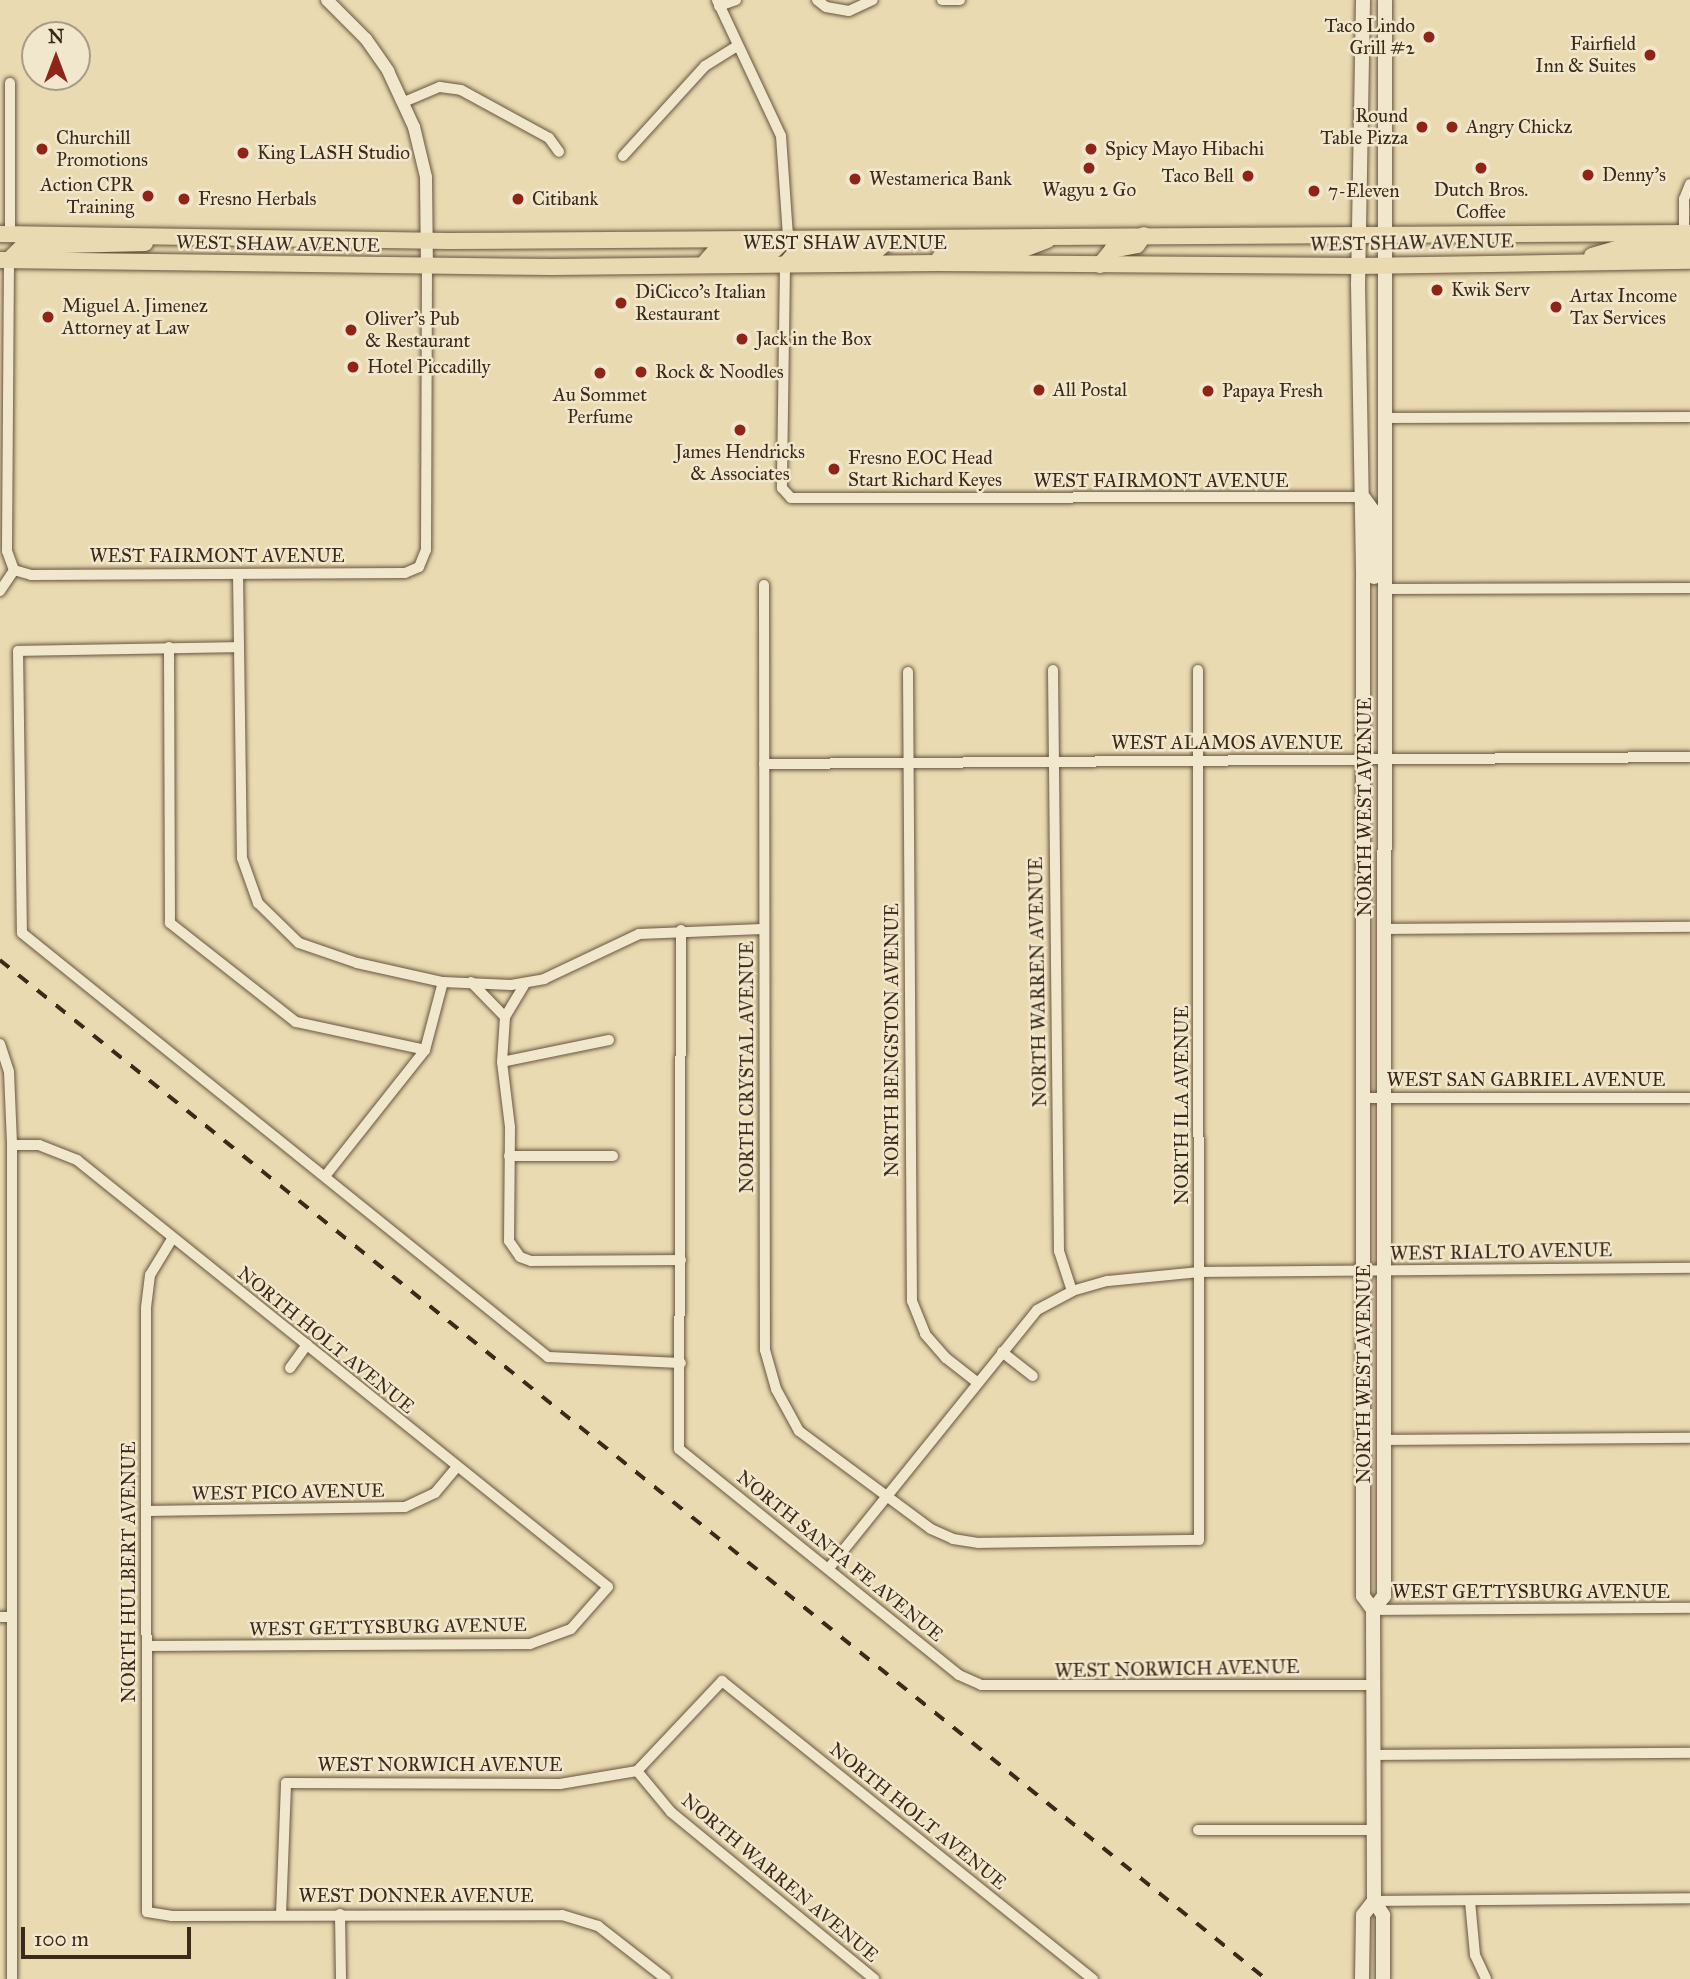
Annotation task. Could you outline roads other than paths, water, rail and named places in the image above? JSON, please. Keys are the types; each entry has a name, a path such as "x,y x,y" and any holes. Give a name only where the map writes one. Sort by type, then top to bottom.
{"main road":[{"name":"NORTH WEST AVENUE","path":"1363,0 1359,266 1363,497 1363,1596 1373,1610 1374,1900 1383,1914 1383,1979"},
{"path":"1376,0 1385,6"},
{"name":"NORTH WEST AVENUE","path":"1373,1610 1384,1596 1385,6"},
{"name":"WEST SHAW AVENUE","path":"4,248 427,253 788,237 1384,234 1688,237"},
{"path":"936,263 945,251 1021,250 1059,235"},
{"path":"1100,265 1112,250 1137,245 1144,235"},
{"name":"WEST SHAW AVENUE","path":"4,248 185,236 427,253 703,265 936,263 1384,266 1690,261"},
{"path":"4,248 121,247 185,236"},
{"path":"703,265 715,251 774,250 788,237"},
{"path":"1573,261 1628,246 1688,237"},
{"path":"785,265 797,251 877,250 892,238"},
{"path":"1363,497 1374,512 1375,606 1384,629"},
{"name":"NORTH WEST AVENUE","path":"1362,1979 1363,1915 1374,1900"},
{"path":"1362,1964 1372,1979"}],"street":[{"path":"327,0 366,39 404,102 424,166 427,253"},
{"path":"736,0 718,3 736,47 781,136 788,237"},
{"path":"817,0 826,7 849,11 873,0"},
{"path":"942,0 960,0"},
{"path":"624,156 701,70 736,47"},
{"path":"0,591 14,570 7,551 4,248 9,83"},
{"path":"404,102 440,87 461,90 550,138 558,152"},
{"path":"1688,237 1684,199 1690,184"},
{"name":"WEST FAIRMONT AVENUE","path":"14,570 31,575 405,573 419,567 426,550 427,253"},
{"name":"WEST FAIRMONT AVENUE","path":"785,265 782,488 791,498 1363,497"},
{"path":"1383,418 1690,417"},
{"path":"238,574 242,858 258,903 299,943 357,963 443,982 524,985 639,934 681,930 763,929"},
{"name":"NORTH CRYSTAL AVENUE","path":"764,584 765,1350 776,1390 799,1431 889,1496"},
{"path":"1384,589 1690,588"},
{"path":"239,646 18,651 22,933 326,1175 548,1357 681,1363 681,930"},
{"path":"169,648 170,923 296,1022 425,1050"},
{"name":"NORTH WARREN AVENUE","path":"1053,670 1059,1251 1072,1291"},
{"name":"NORTH ILA AVENUE","path":"889,1496 931,1529 978,1543 1199,1539 1198,670"},
{"name":"NORTH BENGSTON AVENUE","path":"908,672 912,1301 925,1334 946,1358 977,1382"},
{"name":"WEST ALAMOS AVENUE","path":"764,764 1690,757"},
{"path":"1384,929 1690,927"},
{"path":"326,1175 425,1050 443,982"},
{"path":"471,982 505,1017"},
{"path":"524,985 505,1017 502,1062 509,1156 509,1241 520,1257 681,1259"},
{"path":"502,1062 609,1041"},
{"path":"0,1044 9,1072 12,1145 5,1483 5,1617 15,1745 12,1979"},
{"name":"WEST SAN GABRIEL AVENUE","path":"1363,1098 1690,1098"},
{"name":"NORTH HOLT AVENUE","path":"12,1145 39,1145 77,1160 608,1587"},
{"path":"509,1156 613,1156"},
{"name":"NORTH HULBERT AVENUE","path":"147,1912 146,1297 155,1263 172,1239"},
{"name":"WEST RIALTO AVENUE","path":"829,1568 1037,1310 1072,1291 1108,1281 1200,1272 1690,1268"},
{"path":"290,1368 307,1345"},
{"path":"1002,1352 1033,1376"},
{"name":"NORTH SANTA FE AVENUE","path":"681,1363 679,1449 959,1675 981,1685"},
{"path":"1383,1440 1690,1438"},
{"name":"WEST PICO AVENUE","path":"146,1511 405,1507 435,1493 457,1467"},
{"name":"WEST GETTYSBURG AVENUE","path":"147,1646 530,1644 571,1629 608,1587"},
{"name":"WEST GETTYSBURG AVENUE","path":"1373,1610 1690,1608"},
{"name":"NORTH HOLT AVENUE","path":"637,1771 722,1681 1093,1979"},
{"name":"WEST NORWICH AVENUE","path":"981,1685 1373,1685"},
{"path":"1373,1755 1690,1754"},
{"name":"NORTH WARREN AVENUE","path":"637,1771 671,1812 874,1979"},
{"name":"WEST NORWICH AVENUE","path":"281,1914 286,1783 560,1784 637,1771"},
{"path":"1198,1830 1373,1830"},
{"path":"1374,1900 1690,1898"},
{"path":"1471,1901 1475,1955 1486,1979"},
{"name":"WEST DONNER AVENUE","path":"147,1912 536,1913 574,1917 608,1932 666,1979"},
{"path":"340,1914 341,1979"}],"railway":[{"path":"0,960 1266,1979"}],"place":[{"name":"Taco Lindo Grill #2","path":"1429,37"},
{"name":"Fairfield Inn & Suites","path":"1650,55"},
{"name":"Round Table Pizza","path":"1422,127"},
{"name":"Angry Chickz","path":"1452,127"},
{"name":"Churchill Promotions","path":"42,149"},
{"name":"Spicy Mayo Hibachi","path":"1091,149"},
{"name":"King LASH Studio","path":"243,153"},
{"name":"Wagyu 2 Go","path":"1089,168"},
{"name":"Dutch Bros. Coffee","path":"1481,168"},
{"name":"Denny's","path":"1588,175"},
{"name":"Taco Bell","path":"1248,176"},
{"name":"Westamerica Bank","path":"855,179"},
{"name":"7-Eleven","path":"1314,191"},
{"name":"Action CPR Training","path":"148,196"},
{"name":"Fresno Herbals","path":"184,199"},
{"name":"Citibank","path":"518,199"},
{"name":"Kwik Serv","path":"1437,290"},
{"name":"DiCicco's Italian Restaurant","path":"621,303"},
{"name":"Artax Income Tax Services","path":"1556,307"},
{"name":"Miguel A. Jimenez Attorney at Law","path":"48,317"},
{"name":"Oliver's Pub & Restaurant","path":"351,330"},
{"name":"Jack in the Box","path":"742,339"},
{"name":"Hotel Piccadilly","path":"353,367"},
{"name":"Rock & Noodles","path":"641,372"},
{"name":"Au Sommet Perfume","path":"600,373"},
{"name":"All Postal","path":"1039,390"},
{"name":"Papaya Fresh","path":"1208,391"},
{"name":"James Hendricks & Associates","path":"740,430"},
{"name":"Fresno EOC Head Start Richard Keyes","path":"834,469"}]}
